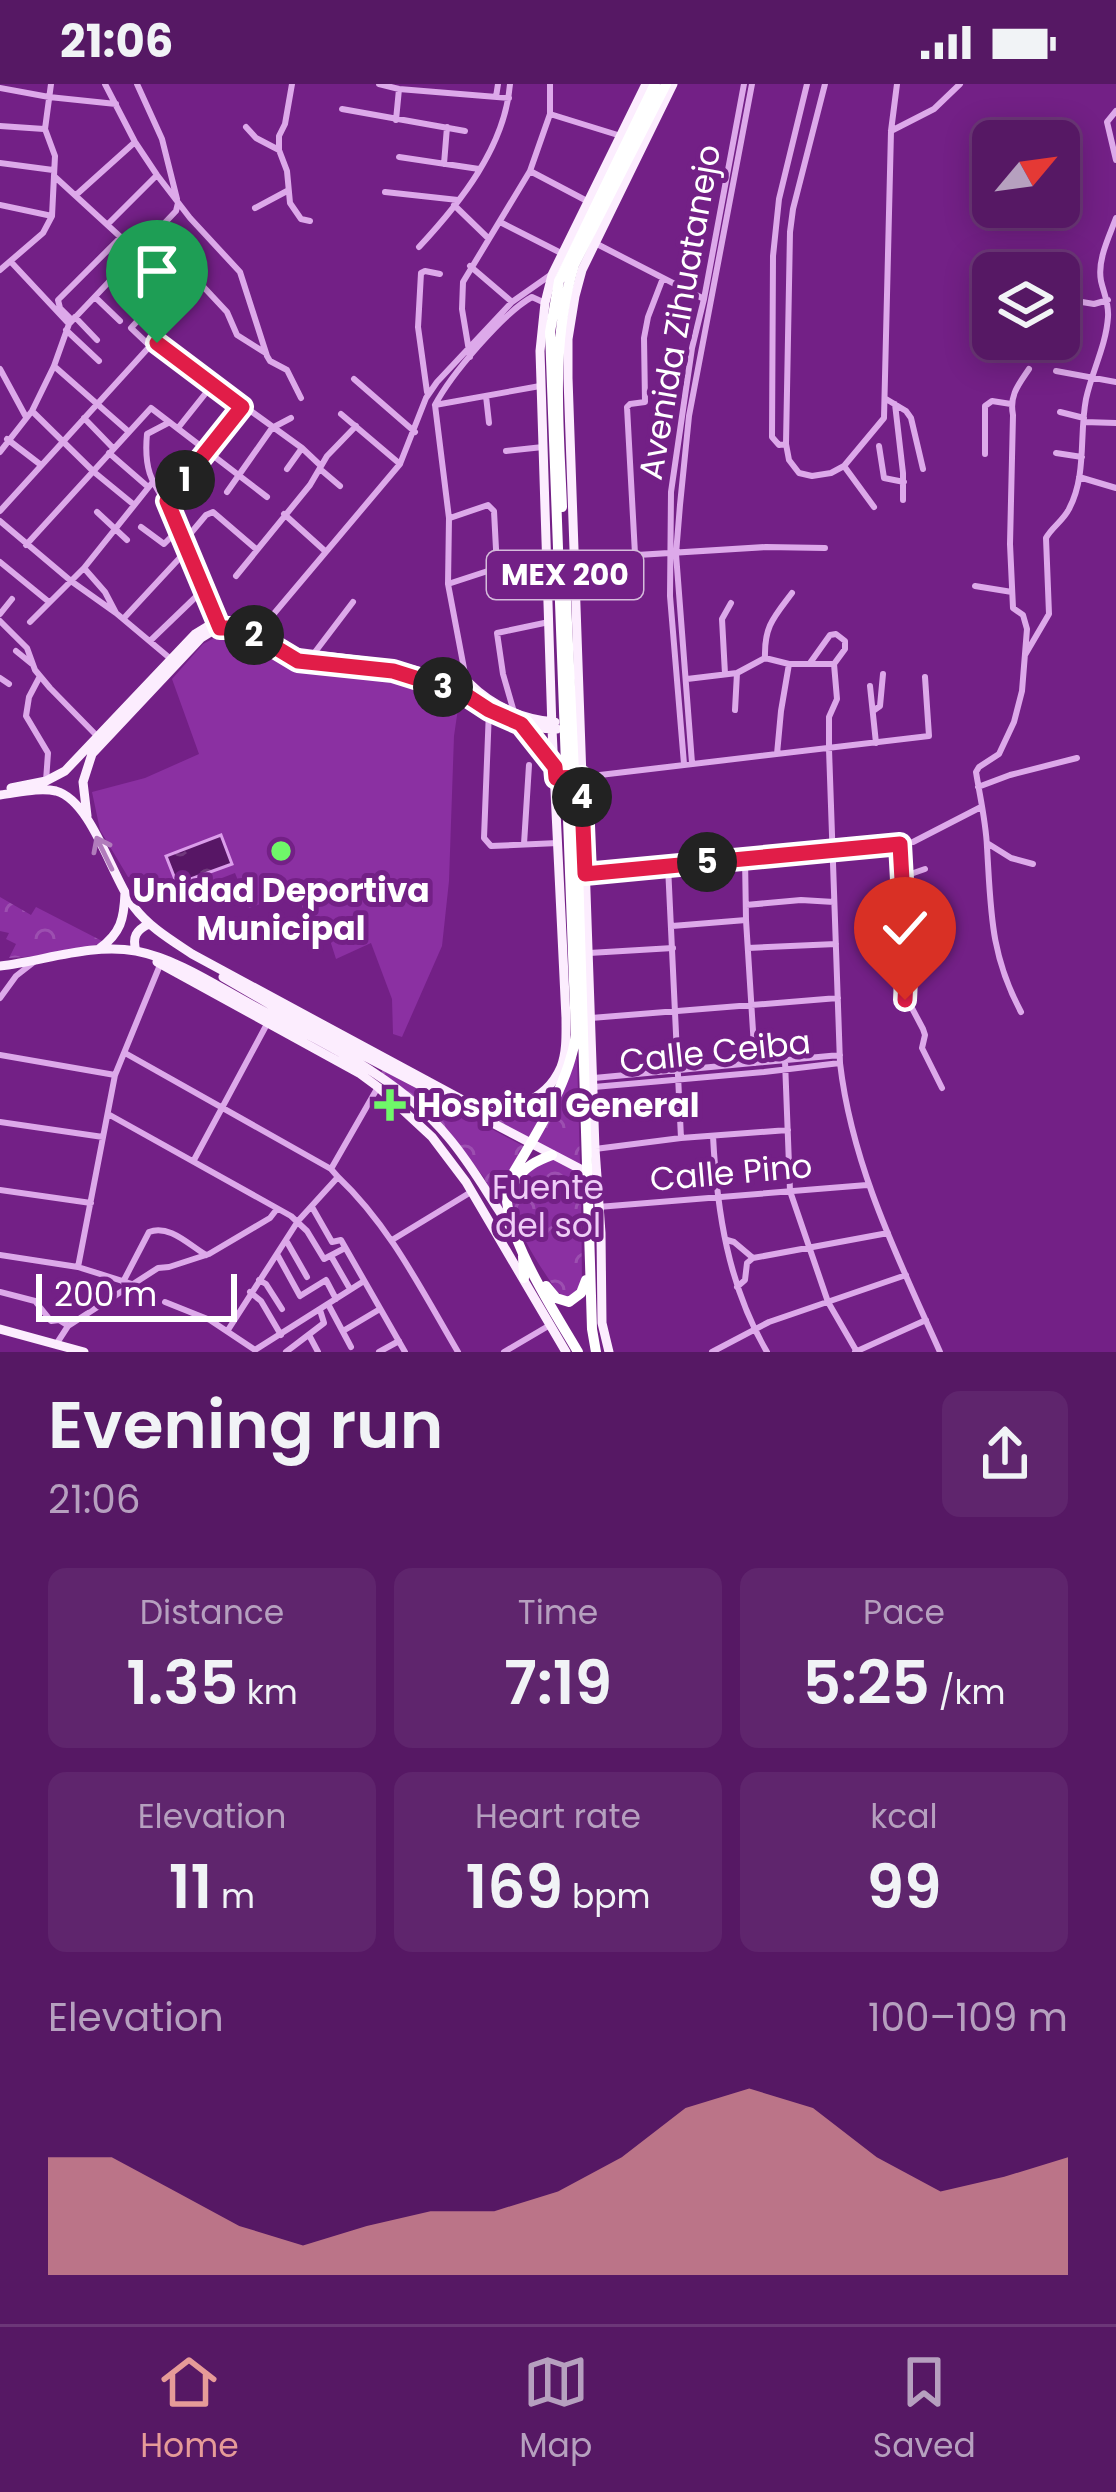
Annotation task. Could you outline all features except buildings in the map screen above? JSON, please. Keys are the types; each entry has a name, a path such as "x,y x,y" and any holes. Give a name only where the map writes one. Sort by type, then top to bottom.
{"highway":[{"name":"MEX 200","path":"506,1203 508,1182 573,1055 575,1035 558,347 562,308 574,265 670,84"},
{"name":"MEX 200","path":"567,724 552,554 550,332 559,281 649,86"},
{"path":"548,579 552,554"},
{"name":"MEX 200","path":"567,775 580,836 596,1352"},
{"path":"564,978 574,999"},
{"path":"552,1155 523,1170 506,1203 523,1253 578,1352"},
{"path":"593,1208 601,1233"},
{"path":"517,1237 560,1301 578,1297 590,1269"},
{"path":"523,1253 524,1278"}],"main road":[{"path":"552,554 540,386 545,303 561,253 649,86"},
{"path":"74,776 89,821 125,893 149,924 192,954 383,1072 470,1104 490,1110 508,1108 540,1094 552,1082 566,1048 558,843 567,775 573,559 568,339 574,296 627,172"},
{"path":"548,579 552,698 567,724"},
{"path":"0,792 74,776 100,739 195,634 240,621 311,660"},
{"path":"219,624 255,635 288,656 394,668 462,685 514,712 567,775"},
{"path":"462,685 489,710 525,722 567,724"},
{"path":"525,722 543,711 552,698"},
{"path":"44,786 59,792 89,821"},
{"path":"580,836 594,1082 593,1208"},
{"path":"99,949 120,929 125,893"},
{"path":"136,951 135,936 149,924"},
{"path":"0,966 99,949 136,951 317,1044"},
{"path":"161,961 267,1024 456,1105 588,1173"},
{"path":"383,1072 472,1191 566,1352"},
{"path":"383,1072 445,1133 475,1170 517,1237"},
{"path":"601,1233 602,1323 609,1352"},
{"path":"0,1329 84,1352"}],"street":[{"path":"0,270 43,233 52,216 54,147 45,129 52,84"},
{"path":"105,84 157,175 240,272 268,357"},
{"path":"0,452 29,414 70,323 176,212 178,203 162,139 136,84"},
{"path":"292,84 279,150 290,203 301,219 310,221"},
{"path":"379,84 399,89 451,88 508,98"},
{"path":"496,97 498,84"},
{"path":"419,248 486,160 510,84"},
{"path":"470,352 463,282 530,171 550,113 550,84"},
{"path":"629,84 649,86"},
{"name":"Avenida Zihuatanejo","path":"688,764 671,492 692,348 708,301 748,84"},
{"path":"786,444 779,445 772,437 773,256 779,200 807,84"},
{"path":"825,84 793,208 788,257 786,444 789,460 799,472 820,476 844,466 884,418 891,131 897,84"},
{"path":"891,131 934,109 960,84"},
{"path":"0,88 116,104"},
{"path":"396,120 399,89"},
{"path":"342,109 465,131"},
{"path":"1116,110 1107,122 1116,160"},
{"path":"550,113 621,136"},
{"path":"0,126 45,129"},
{"path":"246,127 279,150"},
{"path":"444,164 447,127"},
{"path":"76,195 135,142"},
{"path":"400,157 480,170"},
{"path":"0,163 53,173 138,253"},
{"path":"530,171 587,201"},
{"path":"109,223 157,175"},
{"path":"255,208 287,191"},
{"path":"385,192 456,202 488,238"},
{"path":"0,205 52,216"},
{"path":"1024,658 1049,614 1046,538 1070,508 1079,476 1092,377 1112,318 1100,278 1102,255 1116,218"},
{"path":"500,222 561,253"},
{"path":"154,234 227,312 237,335 287,370 301,398"},
{"path":"54,305 121,237"},
{"path":"595,243 708,301"},
{"path":"773,256 788,257"},
{"path":"12,262 99,361"},
{"path":"470,266 512,302"},
{"path":"428,395 418,327 421,273 440,274"},
{"path":"117,274 151,306 130,328 150,346"},
{"path":"462,685 448,584 449,518 435,405 470,352 512,302 552,274"},
{"path":"635,554 628,405 645,402 644,338 663,278"},
{"path":"95,297 120,321"},
{"path":"260,629 400,464 428,395 513,310 532,297 545,303"},
{"path":"1080,302 1108,300"},
{"path":"70,323 97,340"},
{"path":"1104,342 1116,344"},
{"path":"0,512 150,346 159,343 302,448 340,486"},
{"path":"54,365 129,432"},
{"path":"1022,1012 1008,987 992,932 987,844 976,772 1000,754 1022,691 1027,629 1023,616 1013,608 1011,404 1013,392 1029,369"},
{"path":"1056,371 1116,382"},
{"path":"1,374 29,414 133,504"},
{"path":"354,379 415,432"},
{"path":"177,429 213,385"},
{"path":"435,405 540,386"},
{"path":"486,396 489,423"},
{"path":"886,399 909,414 923,469"},
{"path":"985,454 985,406 992,401 1011,404"},
{"path":"895,404 903,500"},
{"path":"167,501 242,407"},
{"path":"26,545 149,409 267,497"},
{"path":"1060,412 1116,423"},
{"path":"341,414 400,464"},
{"path":"419,419 431,416 438,425"},
{"path":"84,418 167,501 219,624"},
{"path":"227,492 272,428 291,418"},
{"path":"30,622 83,568 150,485 147,434 168,423"},
{"path":"236,576 356,426"},
{"path":"8,439 41,465"},
{"path":"878,446 884,478 904,482"},
{"path":"506,451 543,447"},
{"path":"287,470 302,448"},
{"path":"1056,453 1082,457"},
{"path":"844,466 874,507"},
{"path":"190,474 207,488"},
{"path":"1079,476 1116,488"},
{"path":"449,518 491,507 497,568"},
{"path":"98,512 127,540"},
{"path":"120,616 213,514 256,549"},
{"path":"284,514 325,551"},
{"path":"141,527 164,544 180,528"},
{"path":"2,528 174,662"},
{"path":"573,559 825,548"},
{"path":"448,584 552,554"},
{"name":"Avenida Zihuatanejo","path":"673,554 687,679 688,764"},
{"path":"0,562 49,602"},
{"path":"83,568 120,616"},
{"path":"976,586 1012,592"},
{"path":"150,641 206,588"},
{"path":"765,658 764,635 792,593"},
{"path":"12,598 0,618 27,648 40,676 100,739"},
{"path":"311,660 353,602"},
{"path":"725,674 722,619 731,603"},
{"path":"514,712 497,633 549,622"},
{"path":"810,663 833,634 846,645 834,664 837,699 830,717 829,749 840,1059 850,1127 867,1185 940,1352"},
{"path":"16,651 32,664"},
{"path":"687,679 737,673 765,658 789,664 834,664"},
{"path":"777,754 789,664"},
{"path":"734,710 737,673"},
{"path":"873,711 884,692 883,674"},
{"path":"40,676 26,716 48,753 44,786"},
{"path":"567,775 929,736 925,677"},
{"path":"0,678 9,684"},
{"path":"870,686 876,743"},
{"path":"489,710 484,838 491,846 558,843"},
{"path":"978,787 1077,758"},
{"path":"524,844 530,765"},
{"path":"585,874 900,844 927,837 981,807"},
{"path":"900,844 905,1000 923,1029 922,1048 942,1088"},
{"path":"987,844 1033,864"},
{"path":"745,858 755,1063"},
{"path":"668,866 681,1138"},
{"path":"902,877 925,869"},
{"path":"746,904 834,902"},
{"path":"672,926 746,920"},
{"path":"748,948 836,944"},
{"path":"589,953 673,948"},
{"path":"78,1267 115,1075 161,961"},
{"path":"1,994 34,962"},
{"path":"591,1018 838,998"},
{"path":"194,1160 267,1024"},
{"path":"124,1053 331,1169 392,1240 456,1352"},
{"path":"0,1055 115,1075"},
{"name":"Calle Ceiba","path":"594,1082 840,1059"},
{"name":"Calle Ceiba","path":"679,1076 755,1063 785,1066"},
{"path":"785,1066 790,1191 828,1302 856,1352 926,1320"},
{"path":"331,1169 383,1072"},
{"path":"108,1114 295,1218 350,1289"},
{"path":"0,1122 104,1138"},
{"path":"593,1148 788,1130"},
{"path":"713,1136 716,1196 737,1287 767,1352"},
{"path":"227,1330 278,1256 295,1218 312,1207 338,1177"},
{"name":"Calle Pino","path":"593,1208 867,1185"},
{"path":"0,1190 91,1203"},
{"path":"392,1240 472,1191"},
{"path":"312,1207 331,1240 341,1240 405,1352"},
{"path":"56,1346 68,1326 128,1283 158,1268 206,1255 280,1209"},
{"path":"128,1283 154,1229 168,1231 206,1255"},
{"path":"737,1287 753,1258 888,1233"},
{"path":"726,1239 753,1258"},
{"path":"286,1242 307,1277"},
{"path":"328,1257 345,1248"},
{"path":"0,1255 78,1267 128,1283"},
{"path":"278,1256 300,1296 326,1280 324,1323 286,1352"},
{"path":"712,1352 753,1328 906,1275"},
{"path":"259,1280 282,1309"},
{"path":"165,1302 227,1330 256,1351 364,1281"},
{"path":"0,1292 35,1301 51,1321 62,1320 68,1326"},
{"path":"250,1292 261,1301 281,1335"},
{"path":"328,1304 351,1347"},
{"path":"343,1331 380,1309"},
{"path":"504,1352 550,1325"},
{"path":"309,1335 318,1352"},
{"path":"379,1352 399,1341"}],"green space":[{"name":"Unidad Deportiva Municipal","path":"227,631 249,636 305,667 374,671 460,695 442,946 402,1037 393,1034 392,999 371,943 336,959 328,934 315,939 296,891 249,908 235,873 175,896 156,877 150,882 128,877 100,830 92,792 145,778 199,754 172,679 203,644"},
{"path":"0,897 31,915 36,907 104,942 69,952 9,958 16,944 6,939 9,933 0,931"},
{"path":"577,1057 580,1166 534,1145"},
{"path":"382,1070 525,1147 502,1193 501,1212 483,1176 453,1139"},
{"path":"552,1090 529,1139 473,1108 515,1110"},
{"name":"Fuente del sol","path":"555,1159 574,1170 581,1189 582,1285 571,1299 559,1295 530,1250 513,1198 517,1182 528,1170"}],"water":[{"path":"221,835 232,864 177,884 166,856"}],"place":[{"name":"Unidad Deportiva Municipal","path":"281,851"},
{"name":"Hospital General","path":"390,1105"}],"route":[{"path":"157,343 242,407 167,501 220,628 255,635 298,661 393,671 455,690 521,724 555,767 556,778 581,777 585,874 900,844 905,1000"}]}
